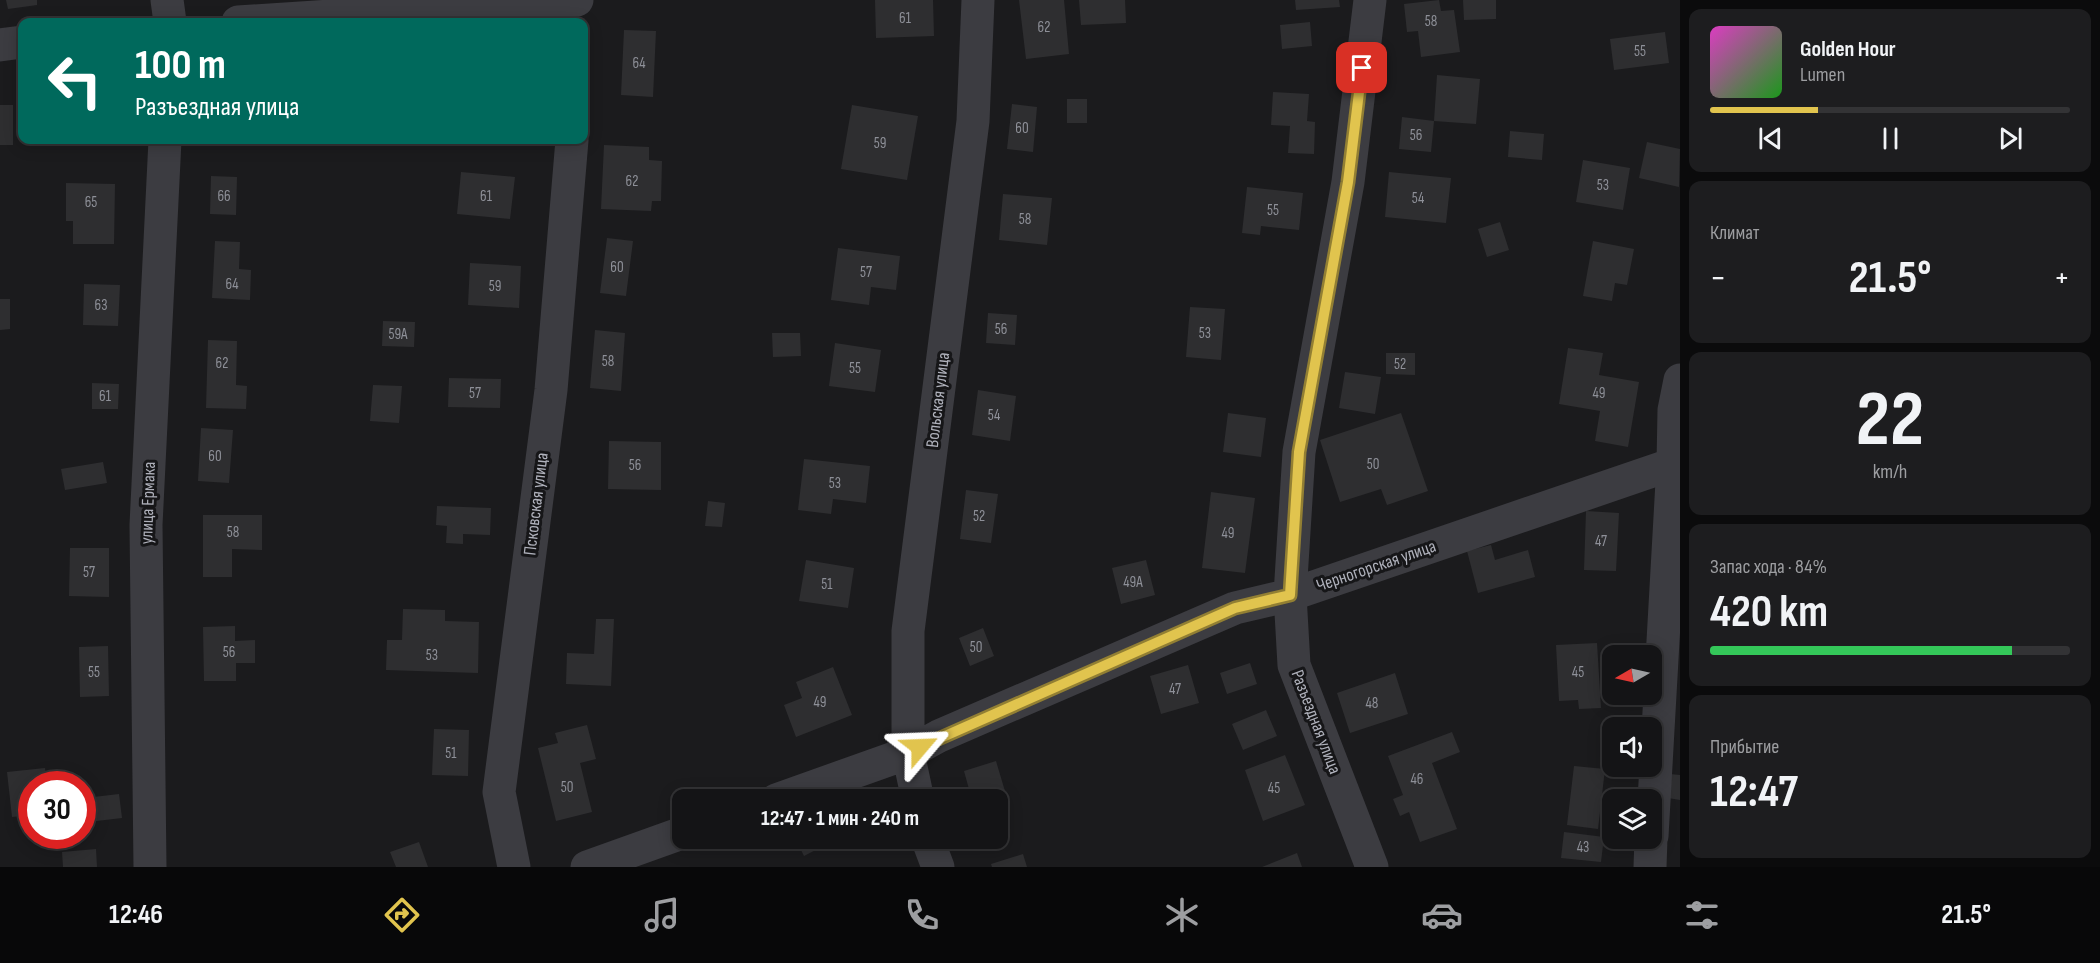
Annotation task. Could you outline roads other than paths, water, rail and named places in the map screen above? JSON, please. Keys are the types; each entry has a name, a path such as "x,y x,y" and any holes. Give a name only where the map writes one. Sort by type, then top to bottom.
{"street":[{"path":"167,0 169,18"},
{"path":"300,18 577,0"},
{"path":"582,18 584,0"},
{"name":"Вольская улица","path":"916,789 908,753 908,631 973,121 978,0"},
{"name":"Разъездная улица","path":"1370,0 1348,182 1299,452 1290,595 1294,665 1372,867"},
{"path":"0,45 18,43"},
{"name":"улица Ермака","path":"150,867 146,525 165,144"},
{"name":"Псковская улица","path":"514,867 499,792 551,390 572,144"},
{"path":"1654,789 1677,464 1678,400"},
{"name":"Черногорская улица","path":"807,789 908,753 939,736 1235,608 1290,595 1677,464"},
{"path":"587,867 672,837"},
{"path":"931,849 938,867"},
{"path":"1650,867 1651,849"}]}
